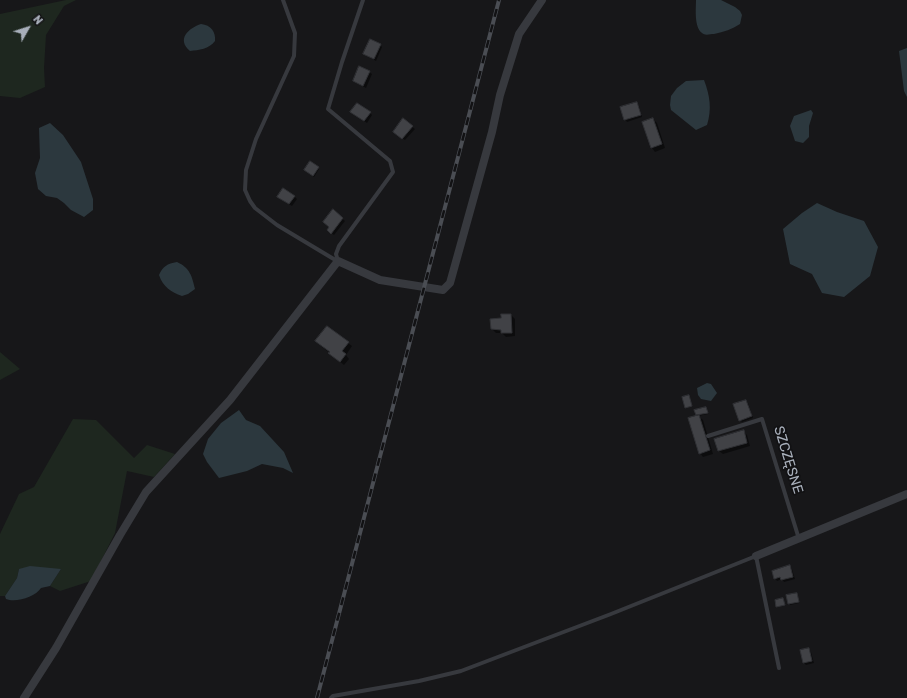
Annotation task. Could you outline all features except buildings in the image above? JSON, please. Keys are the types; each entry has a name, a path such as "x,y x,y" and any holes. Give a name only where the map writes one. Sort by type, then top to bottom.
{"street":[{"path":"24,698 56,648 146,492 230,400 338,261 380,280 443,290 450,283 492,132 500,95 519,34 542,0"},
{"path":"756,556 907,494"}],"lane":[{"path":"283,0 295,33 294,56 256,140 246,170 245,190 255,208 277,225 338,261"},
{"path":"338,261 336,254 339,246 392,172 390,161 328,109 363,0"},
{"name":"SZCZĘSNE","path":"708,436 762,419 799,539"},
{"path":"330,698 333,696 419,681 461,671 611,614 756,556 778,668"}],"shaded area":[{"path":"66,0 76,0 64,6 46,35 44,68 45,87 20,98 0,96 0,14"},
{"path":"696,0 721,0 735,7 742,15 740,24 731,29 714,34 703,34 698,27"},
{"path":"201,24 210,27 214,32 215,41 213,44 200,50 190,51 186,47 184,38 192,28"},
{"path":"907,48 907,97 904,91 899,51"},
{"path":"704,80 708,92 710,108 707,125 696,130 671,110 671,96 677,88 686,81"},
{"path":"811,110 813,113 809,126 809,137 803,143 795,141 790,126 794,116"},
{"path":"50,123 63,135 81,162 93,199 93,210 84,217 71,210 57,198 46,196 38,189 35,173 40,158 39,128"},
{"path":"817,203 837,212 864,221 878,247 870,276 844,297 822,293 812,274 790,264 783,229"},
{"path":"177,262 185,267 190,273 195,289 182,296 174,293 168,288 163,283 159,275 162,269 166,266"},
{"path":"0,352 20,369 0,380"},
{"path":"707,383 711,384 717,393 711,401 701,399 698,395 697,388"},
{"path":"239,410 246,420 260,426 284,452 293,473 283,468 262,464 247,471 219,478 203,454 208,439 221,423"},
{"path":"73,419 96,420 134,458 147,445 175,454 154,477 127,471 115,533 91,581 60,591 50,586 61,569 19,569 17,578 5,596 0,596 0,534 19,494 34,487"},
{"path":"30,566 61,569 50,586 41,588 34,594 20,600 6,599 5,596 17,578 19,569"}],"railway":[{"path":"317,698 499,0"}]}
